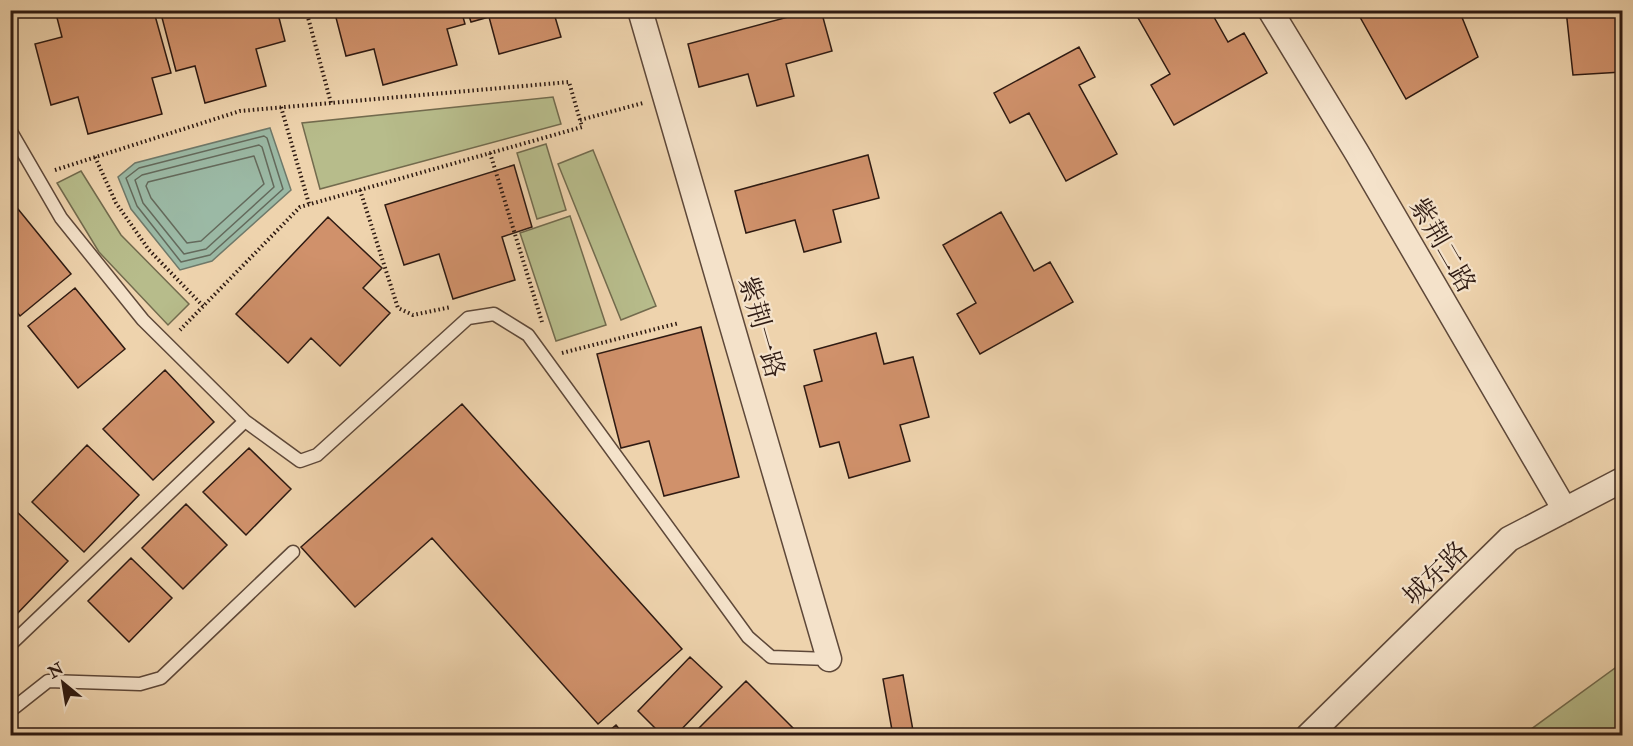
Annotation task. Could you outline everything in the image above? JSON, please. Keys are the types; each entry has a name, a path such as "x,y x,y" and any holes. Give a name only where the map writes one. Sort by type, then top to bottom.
{"street":[{"name":"紫荆一路","path":"640,10 829,659"},
{"name":"紫荆二路","path":"1270,10 1357,153 1565,510"},
{"name":"城东路","path":"1308,735 1509,539 1623,480"}],"lane":[{"path":"10,130 61,219 143,320 245,421 300,461 317,455 468,318 494,314 528,335 748,637 771,657 829,659"},
{"path":"10,645 245,421"},
{"path":"10,711 48,681 140,684 161,678 293,552"}],"path":[{"path":"306,10 331,103"},
{"path":"37,176 240,111 569,82 582,127 300,207 167,343"},
{"path":"580,120 654,99"},
{"path":"281,107 309,204"},
{"path":"490,153 544,329"},
{"path":"95,157 116,203 149,250 203,306"}],"green space":[{"path":"553,97 561,124 320,189 302,123"},
{"path":"546,144 566,210 537,219 517,153"},
{"path":"593,150 656,306 621,320 558,164"},
{"path":"81,171 121,235 189,304 168,325 99,252 57,183"},
{"path":"570,216 606,325 556,341 520,233"},
{"path":"1622,663 1622,735 1523,735"}],"water":[{"path":"270,128 291,190 212,261 180,270 131,209 118,177 135,163"}],"building":[{"path":"55,10 134,10 136,17 154,12 171,73 152,78 162,114 88,134 78,97 51,105 35,44 62,37"},
{"path":"160,10 277,10 285,41 256,49 266,86 205,103 195,66 176,71"},
{"path":"334,10 461,10 465,24 447,29 457,65 383,85 374,49 346,56"},
{"path":"467,10 553,10 561,37 499,54 489,17 471,22"},
{"path":"821,10 832,51 786,64 794,96 757,106 748,74 699,87 688,44"},
{"path":"1147,10 1210,10 1228,42 1244,33 1267,73 1174,125 1151,85 1170,74 1137,16"},
{"path":"1356,10 1459,10 1478,57 1406,99"},
{"path":"1566,10 1622,10 1622,72 1573,75"},
{"path":"1079,47 1095,77 1079,85 1117,154 1066,181 1029,113 1010,123 994,93"},
{"path":"868,155 879,198 833,210 841,242 804,252 795,220 746,233 735,191"},
{"path":"514,165 532,227 502,237 515,280 453,299 439,254 404,265 385,205"},
{"path":"18,209 71,274 20,316 10,303 10,215"},
{"path":"1001,212 1034,271 1050,262 1073,302 980,354 957,314 976,303 943,245"},
{"path":"328,217 382,268 363,288 390,313 340,366 311,338 288,363 236,314"},
{"path":"75,288 125,349 78,388 28,326"},
{"path":"701,327 739,477 664,496 649,441 621,448 597,354"},
{"path":"876,333 884,364 913,357 929,417 900,425 910,461 849,478 839,442 820,447 804,386 822,381 814,350"},
{"path":"165,370 214,422 153,480 103,429"},
{"path":"462,404 682,649 598,724 432,538 355,607 301,547"},
{"path":"87,445 139,495 84,552 32,502"},
{"path":"249,448 291,489 246,535 203,492"},
{"path":"186,504 227,545 183,589 142,548"},
{"path":"15,510 68,561 13,618 10,616 10,515"},
{"path":"131,558 172,598 129,642 88,601"},
{"path":"690,657 722,687 675,736 663,736 638,711"},
{"path":"903,675 914,736 893,736 883,679"},
{"path":"746,681 801,736 691,736"},
{"path":"616,725 625,736 603,736"}]}
